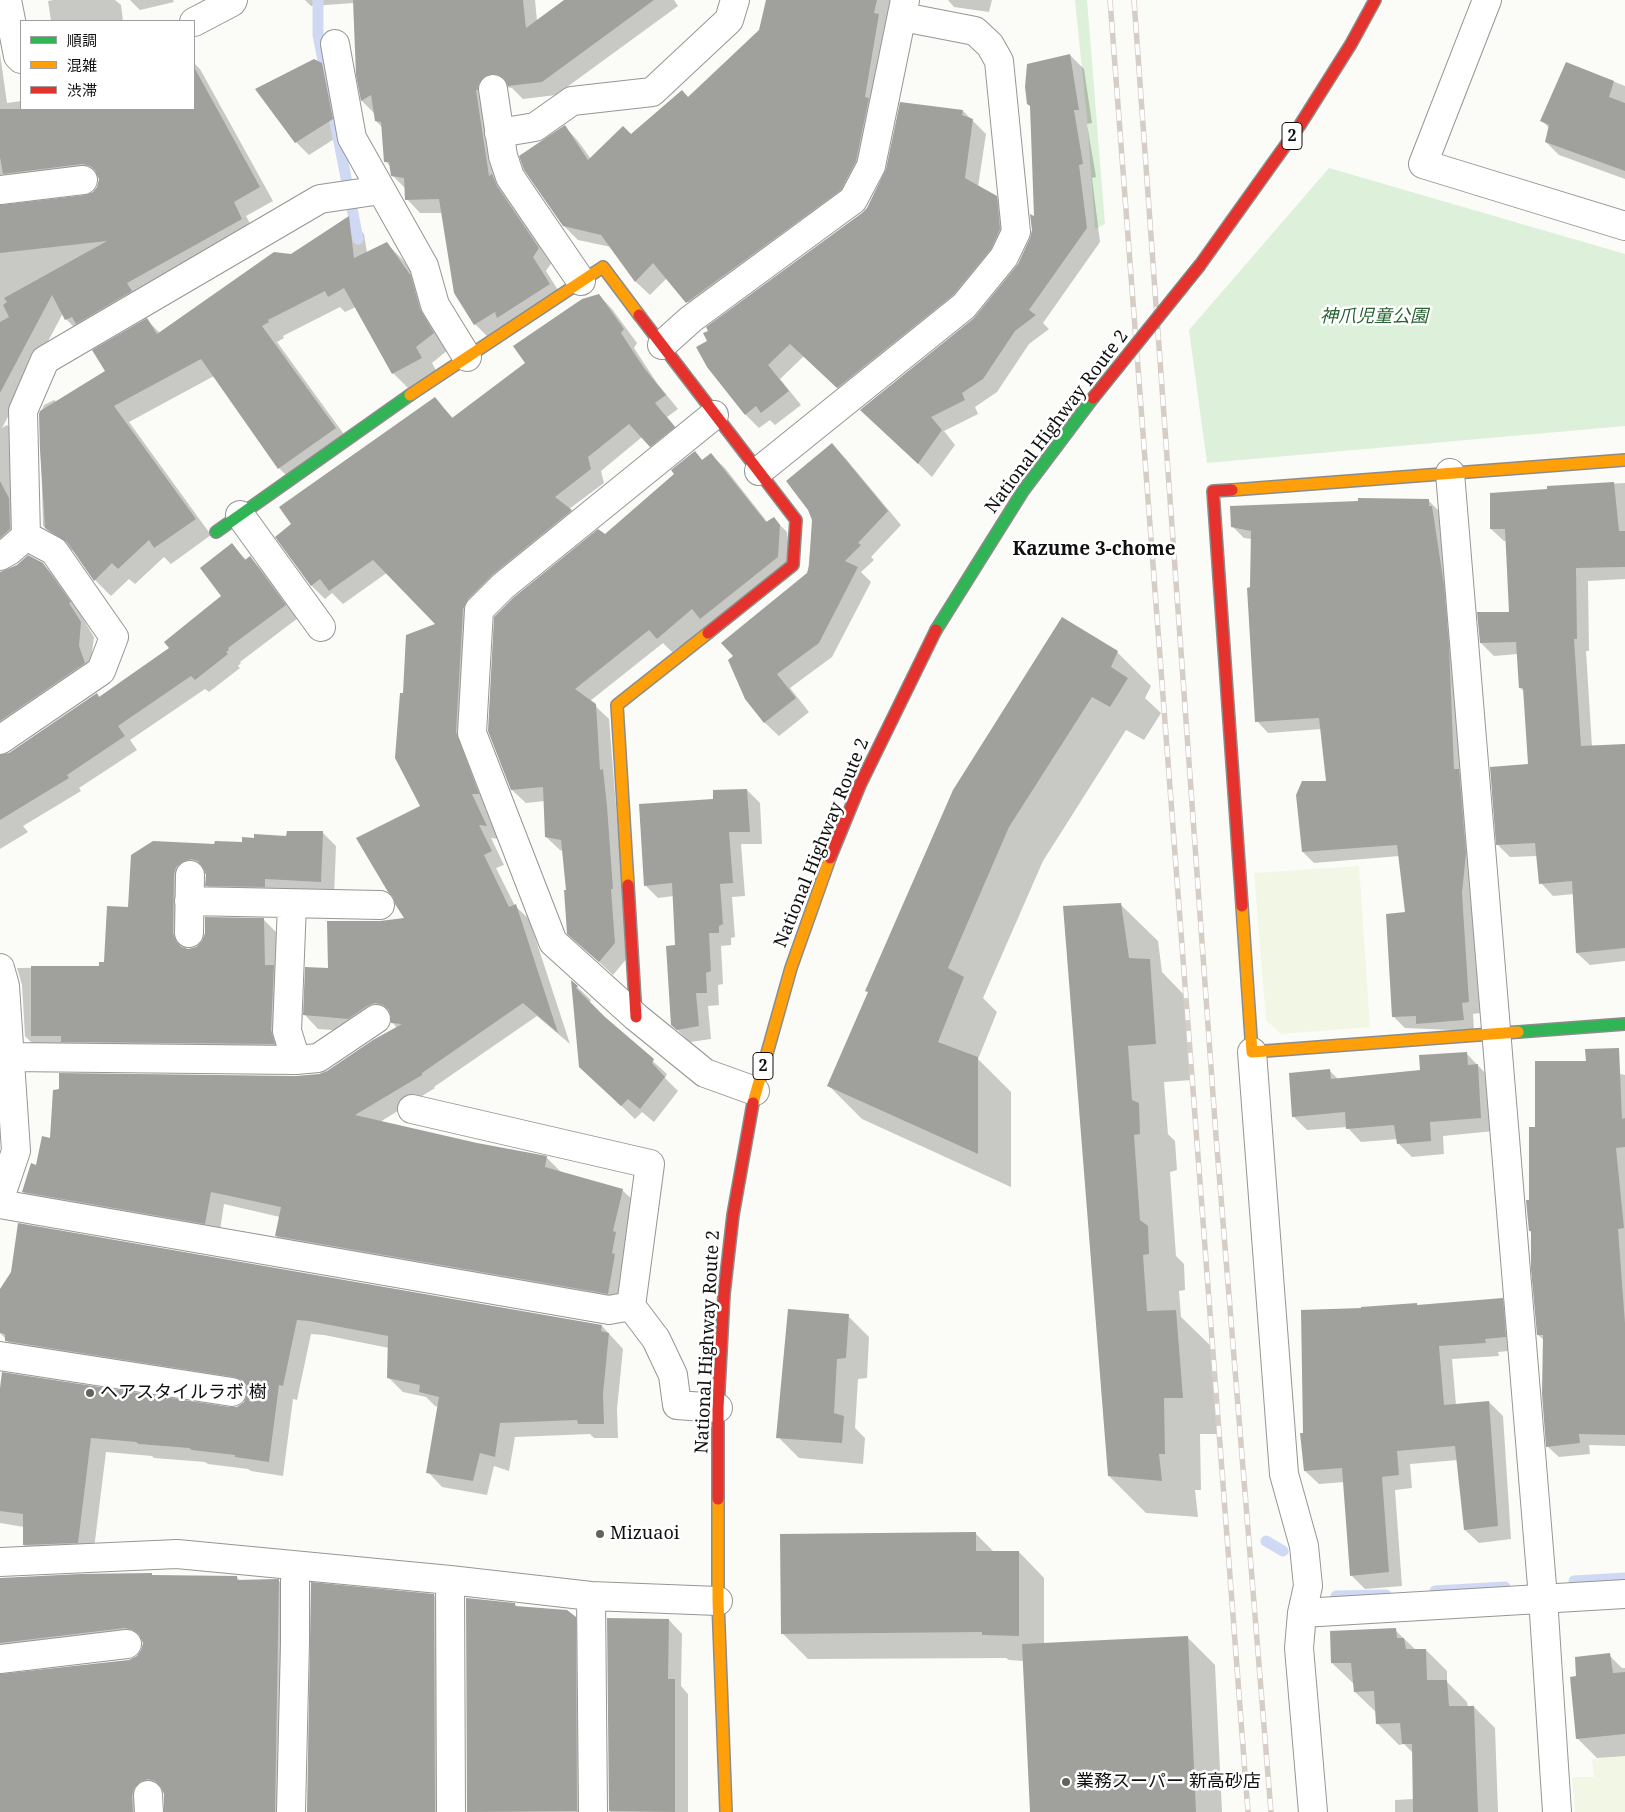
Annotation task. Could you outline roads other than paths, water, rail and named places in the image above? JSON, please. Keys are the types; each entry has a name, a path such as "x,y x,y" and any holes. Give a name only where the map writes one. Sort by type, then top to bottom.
{"main road":[{"name":"National Highway Route 2","path":"726,1812 718,1601 718,1408 724,1294 733,1216 755,1091 790,968 830,859 860,785 931,638 1023,491 1093,398 1200,265 1300,125 1351,44 1375,0"},
{"path":"216,532 398,403 604,267 714,415 796,520 793,565 617,704 636,1017"},
{"path":"1625,460 1213,490 1252,1052 1625,1024"}],"street":[{"path":"8,0 18,56 20,58"},
{"path":"195,21 232,2 232,0"},
{"path":"499,133 535,127 572,101 652,92 729,20 735,0"},
{"path":"1487,0 1423,164 1625,226"},
{"path":"662,345 692,319 853,200 871,166 904,9 975,31 990,45 999,61 1016,232 1004,257 964,306 759,471"},
{"path":"335,44 352,138 424,266 435,305 467,357"},
{"path":"493,90 503,156 510,177 582,281"},
{"path":"0,190 83,180"},
{"path":"0,556 9,551 26,536 23,412 45,360 320,199 381,190"},
{"path":"714,415 503,586 479,610 472,733 552,942 636,1017 705,1073 755,1091"},
{"path":"1450,473 1543,1598 1558,1812"},
{"path":"240,515 321,627"},
{"path":"0,740 101,671 114,637 54,551 26,536"},
{"path":"189,933 189,888 292,904 380,905"},
{"path":"292,904 287,1031 296,1060"},
{"path":"0,1198 16,1151 2,980"},
{"path":"9,1056 296,1060 318,1058 376,1019"},
{"path":"1252,1052 1284,1474 1304,1546 1308,1586 1302,1613 1299,1648 1313,1812"},
{"path":"412,1109 650,1164 631,1306 656,1339 669,1366 673,1375 676,1405 718,1408"},
{"path":"0,1204 610,1310 631,1306"},
{"path":"0,1356 232,1392"},
{"path":"0,1562 176,1554 450,1580 591,1596 718,1601"},
{"path":"291,1812 296,1643 295,1566"},
{"path":"450,1580 451,1812"},
{"path":"1302,1613 1625,1594"},
{"path":"591,1596 593,1812"},
{"path":"0,1658 127,1644"}],"waterway":[{"path":"318,0 318,35 358,239"},
{"path":"1266,1541 1283,1551"},
{"path":"1574,1581 1625,1578"},
{"path":"1435,1591 1505,1587"},
{"path":"1336,1596 1386,1595"}],"railway":[{"path":"1110,0 1248,1812"},
{"path":"1134,0 1216,1136 1271,1812"}],"place":[{"name":"ヘアスタイルラボ 樹","path":"90,1393"},
{"name":"Mizuaoi","path":"600,1534"},
{"name":"業務スーパー 新高砂店","path":"1066,1782"}],"district":[{"name":"Kazume 3-chome","path":"1094,550"}],"park label":[{"name":"神爪児童公園","path":"1374,317"}]}
